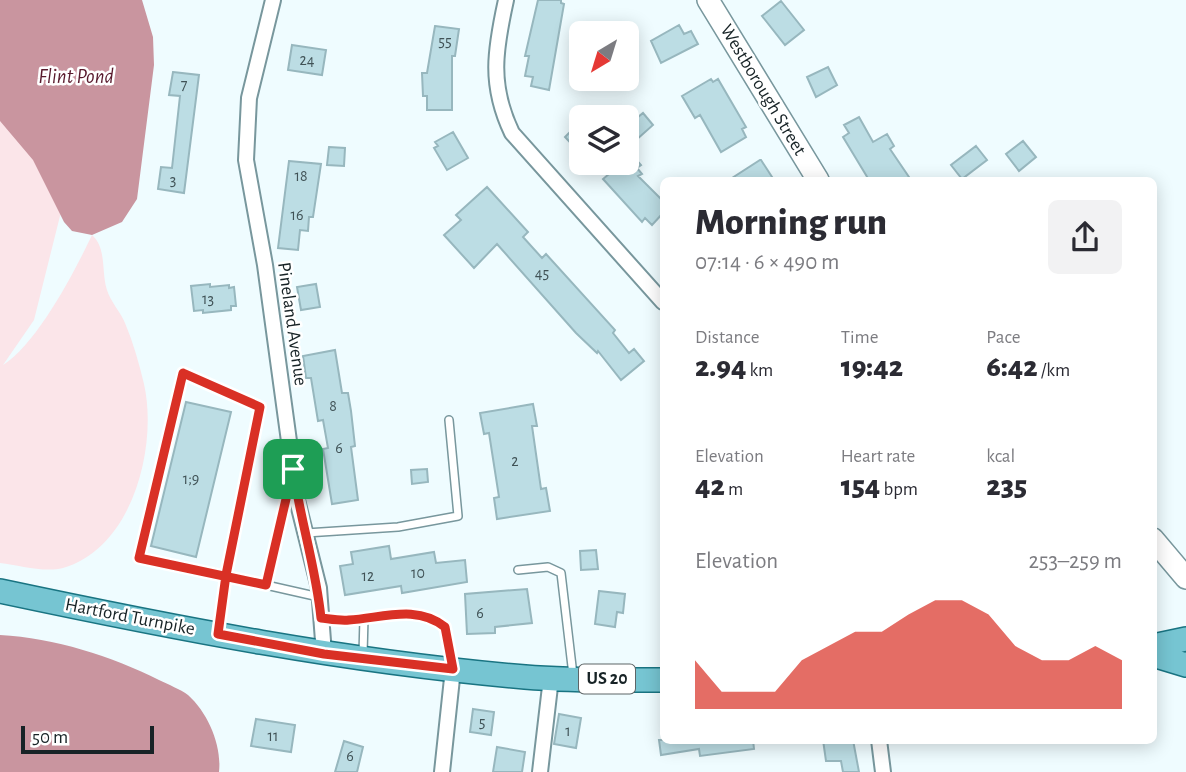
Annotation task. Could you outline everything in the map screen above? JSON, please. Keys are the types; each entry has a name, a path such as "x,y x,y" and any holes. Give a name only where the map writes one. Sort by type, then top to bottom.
{"main road":[{"name":"Hartford Turnpike","path":"6,593 324,654 562,678"},
{"path":"1157,645 1186,639"},
{"path":"1157,656 1186,664"},
{"name":"US 20","path":"562,678 660,680"}],"street":[{"name":"Pineland Avenue","path":"273,0 249,98 246,160 265,265 293,469 319,597 324,654"},
{"path":"506,0 496,44 495,78 500,106 512,133 660,299"},
{"name":"Westborough Street","path":"708,0 816,177"},
{"path":"1157,544 1186,578"},
{"path":"442,772 453,669"},
{"path":"540,772 562,678"},
{"path":"880,744 883,772"}],"lane":[{"path":"218,634 226,575 260,407 183,373 139,558 226,575 319,597"},
{"path":"305,533 398,527 458,516 449,420"},
{"path":"266,585 293,469"},
{"path":"519,570 548,567 561,573 562,678"},
{"path":"321,618 348,620 410,614 433,617 445,627 453,669"},
{"path":"363,658 364,618"}],"shaded area":[{"path":"0,45 66,192 34,320 3,365 16,355 42,324 92,235 102,253 108,294 123,319 133,345 144,384 147,409 143,464 135,492 123,517 107,540 87,557 56,569 0,563"}],"water":[{"name":"Flint Pond","path":"0,0 142,0 153,37 154,65 137,199 122,222 92,235 72,231 64,222 33,160 0,121"},
{"path":"0,635 41,640 82,650 122,663 185,693 202,711 212,730 218,751 219,772 0,772"}],"building":[{"path":"538,0 561,0 564,4 549,90 531,86 533,77 525,76 529,56 525,56"},
{"path":"781,1 804,30 785,45 762,16"},
{"path":"679,25 684,34 691,31 698,44 661,63 651,41"},
{"path":"435,26 459,29 455,56 452,56 452,110 427,110 427,96 423,96 422,73 427,73"},
{"path":"292,45 326,50 322,75 288,70"},
{"path":"828,67 837,85 816,97 807,77"},
{"path":"173,72 199,75 184,193 158,189 161,167 172,168 180,96 169,95"},
{"path":"711,79 713,82 718,79 746,127 742,129 746,137 721,152 700,115 695,118 682,96"},
{"path":"643,113 653,125 639,137 639,116"},
{"path":"859,117 873,142 887,134 894,146 890,149 909,177 867,177 843,137 849,133 844,125"},
{"path":"453,132 468,158 447,170 434,148 438,146 435,142"},
{"path":"1023,141 1036,157 1019,171 1006,154"},
{"path":"976,146 987,160 965,177 960,177 951,165"},
{"path":"329,147 345,148 344,166 327,165"},
{"path":"760,160 772,177 734,177"},
{"path":"289,161 321,164 313,217 309,217 308,231 300,230 298,250 278,248"},
{"path":"639,170 642,174 638,176 660,198 660,216 652,225 645,218 642,222 603,179 608,175 639,175"},
{"path":"487,187 528,232 523,237 542,258 546,254 615,330 613,333 629,353 634,349 644,361 621,380 598,351 597,353 576,333 497,244 474,268 444,235 461,220 456,215"},
{"path":"210,284 210,287 234,287 236,306 231,306 231,310 203,313 203,310 194,311 191,286"},
{"path":"316,284 320,307 301,310 297,287"},
{"path":"335,350 342,393 348,393 351,411 355,446 351,447 358,500 332,504 323,449 328,448 323,420 318,421 311,378 306,378 303,356"},
{"path":"186,402 231,412 196,557 151,546"},
{"path":"533,404 537,426 532,426 541,489 546,488 550,511 497,519 494,498 499,497 489,433 484,434 480,413"},
{"path":"427,469 428,482 412,484 411,470"},
{"path":"389,546 391,559 434,552 436,563 465,560 467,582 402,593 401,586 345,595 340,566 353,564 351,552"},
{"path":"596,550 598,569 581,570 580,551"},
{"path":"527,589 532,623 495,627 495,633 467,634 465,594"},
{"path":"599,591 625,594 623,613 617,612 615,627 595,624"},
{"path":"473,709 494,712 491,735 470,732"},
{"path":"559,714 581,718 576,748 554,744"},
{"path":"256,719 295,725 291,752 251,746"},
{"path":"659,740 660,744 753,744 754,749 700,756 699,749 661,755"},
{"path":"344,741 363,747 357,772 335,772"},
{"path":"824,744 854,744 859,772 843,772 841,761 826,761"},
{"path":"497,747 525,752 522,772 493,772"}],"route":[{"path":"293,469 266,585 226,575 139,558 183,373 260,407 226,575 218,634 324,654 453,669 445,627 433,617 410,614 348,620 321,618 319,588 297,500 293,469"}]}
